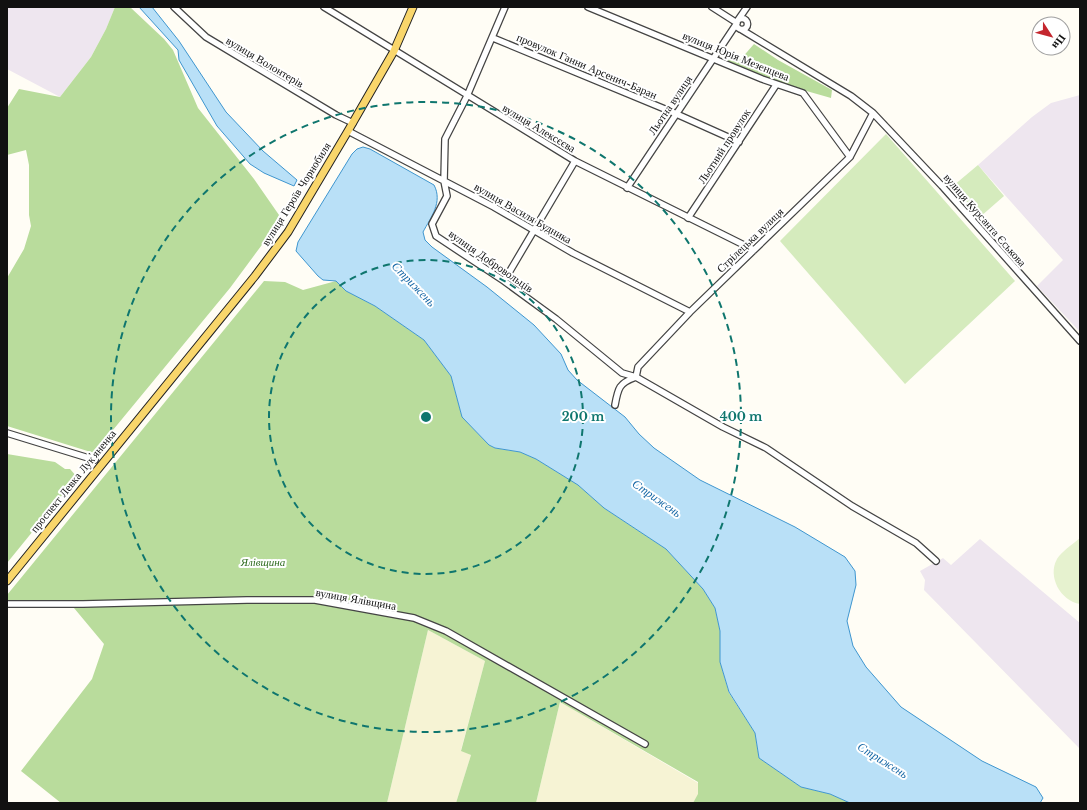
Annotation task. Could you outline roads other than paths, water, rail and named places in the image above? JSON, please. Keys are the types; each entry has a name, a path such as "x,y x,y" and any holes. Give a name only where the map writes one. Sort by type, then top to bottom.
{"main road":[{"name":"вулиця Героїв Чорнобиля","path":"157,395 269,258 288,232 394,51 413,7"},
{"name":"проспект Левка Лукʼяненка","path":"7,581 157,395"}],"street":[{"name":"вулиця Волонтерів","path":"174,7 206,37 231,54 336,115 353,123"},
{"name":"вулиця Алексєєва","path":"324,7 575,161 754,250"},
{"name":"вулиця Добровольців","path":"505,7 467,96 445,139 444,181 447,196 432,224 436,236 504,280 556,319 622,373 636,377"},
{"name":"вулиця Юрія Мезенцева","path":"588,7 776,85 803,93 850,157"},
{"path":"712,7 738,21"},
{"name":"Льотна вулиця","path":"627,188 747,7"},
{"name":"Льотна вулиця","path":"747,7 748,23 752,34"},
{"path":"730,33 742,30 748,23 743,18 738,21"},
{"path":"738,21 737,26 742,30"},
{"name":"Льотна вулиця","path":"742,30 752,34 775,51 851,96 873,113"},
{"name":"провулок Ганни Арсенич-Баран","path":"493,38 676,114 739,142"},
{"name":"Льотний провулок","path":"688,218 776,85"},
{"name":"Стрілецька вулиця","path":"615,405 618,390 625,381 636,377 638,367 690,312 850,157 854,152 873,113"},
{"name":"вулиця Курсанта Єськова","path":"873,113 942,186 1080,341"},
{"name":"вулиця Василя Будника","path":"348,131 534,230 566,250 690,312"},
{"path":"504,280 575,161"},
{"path":"636,377 723,427 766,448 852,506 916,543 936,561"},
{"path":"7,433 95,460"},
{"name":"вулиця Ялівщина","path":"7,604 315,600 414,618 446,631 645,744"}],"water":[{"path":"139,7 152,7 179,41 226,112 263,151 297,180 294,186 264,173 250,164 217,126 179,60 178,50"},
{"name":"Стрижень","path":"363,147 370,149 434,185 437,203 423,232 425,240 432,247 487,287 534,325 561,354 568,370 577,380 625,417 639,434 654,448 700,480 795,527 845,557 855,571 856,585 847,621 853,646 866,667 901,707 982,761 1036,787 1043,798 1040,803 850,803 830,794 801,787 759,758 755,733 729,692 720,662 720,631 715,608 703,589 666,549 604,508 578,485 536,459 520,452 495,448 489,445 462,417 451,376 424,340 375,306 346,291 336,281 323,280 296,251 298,242 352,154 357,149"}],"park label":[{"name":"Ялівщина","path":"263,562"}]}
